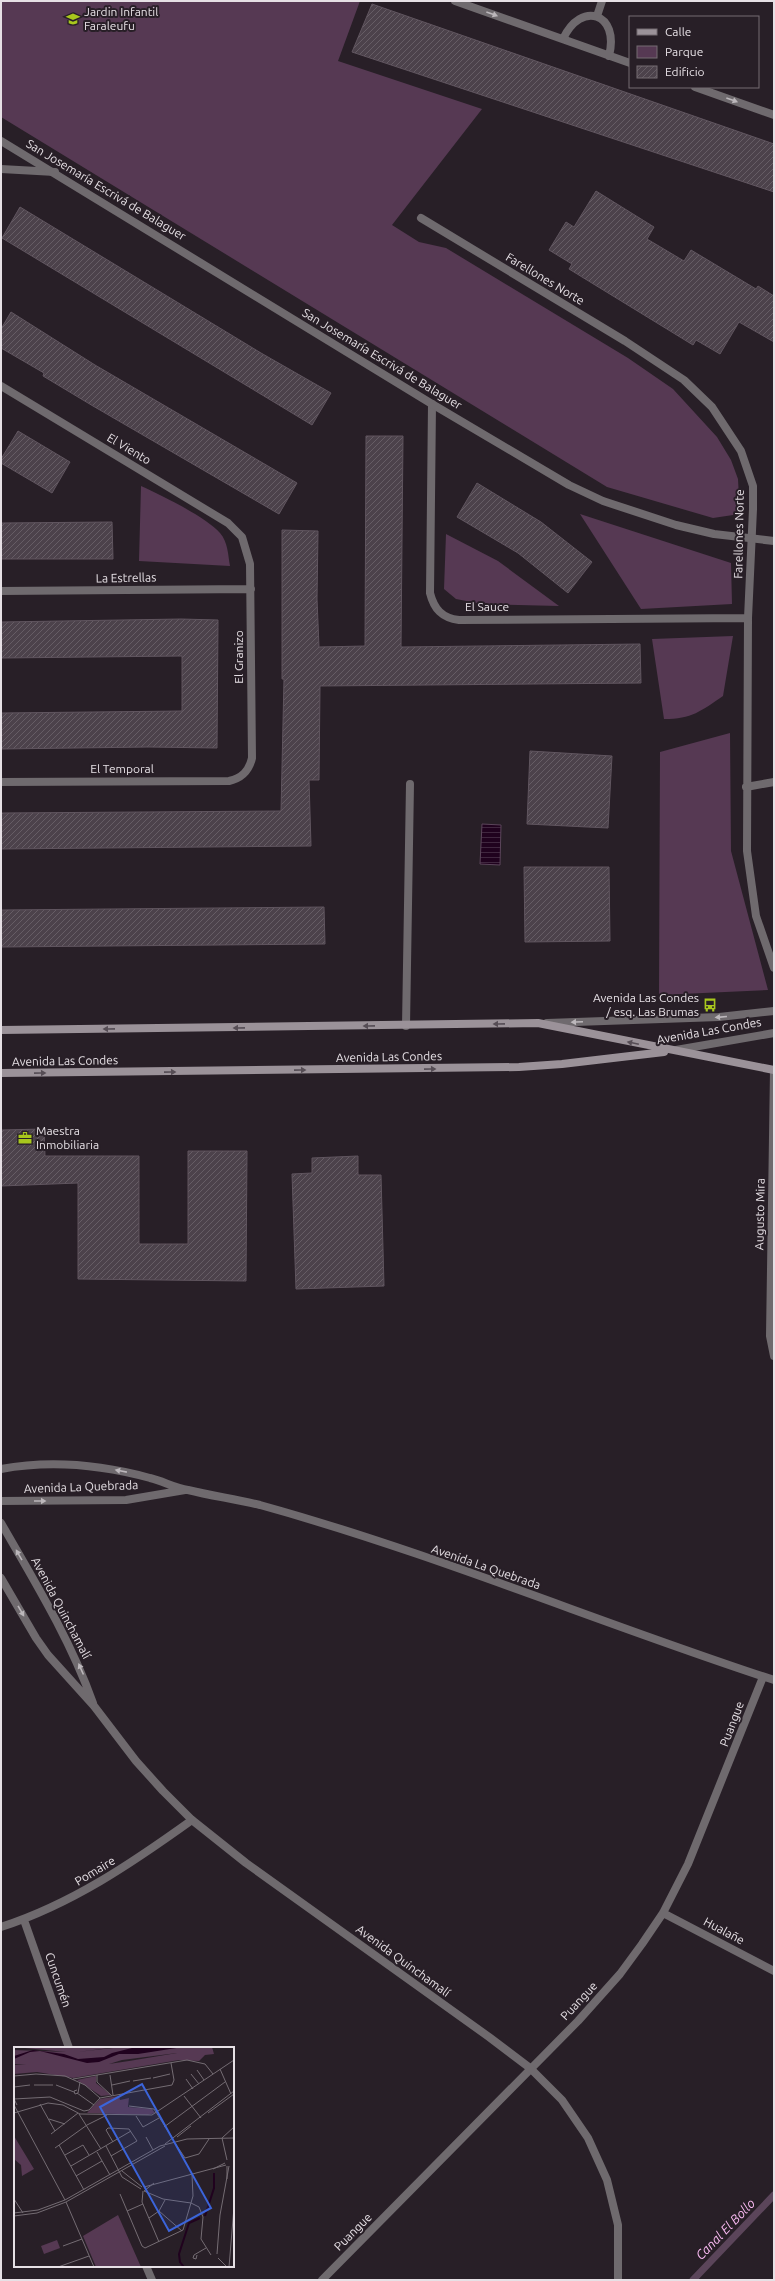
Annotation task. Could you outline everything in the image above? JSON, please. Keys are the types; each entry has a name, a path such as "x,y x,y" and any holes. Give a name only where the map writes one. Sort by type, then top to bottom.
{"main road":[{"name":"Avenida Las Condes","path":"1,1030 406,1026 538,1023"},
{"path":"538,1023 671,1051 774,1070"},
{"name":"Avenida Las Condes","path":"1,1073 519,1067 562,1064 671,1051"}],"street":[{"path":"455,1 629,63"},
{"path":"597,16 602,1"},
{"path":"563,40 568,29 577,20 588,15 597,16 606,22 610,30 611,42 609,56"},
{"path":"698,88 774,116"},
{"name":"San Josemaría Escrivá de Balaguer","path":"1,141 55,172 537,467 604,501 676,526 752,540 774,541"},
{"path":"1,169 55,172"},
{"name":"Farellones Norte","path":"421,218 626,341 684,380 698,392 722,420 741,452 749,470 753,486 748,618 746,787 747,851 756,916 774,968"},
{"name":"El Viento","path":"1,386 228,523 242,537"},
{"name":"El Sauce","path":"432,404 430,593 436,609 443,615 459,620 748,618"},
{"name":"El Granizo","path":"242,537 249,555 251,589 252,758 250,765 242,776"},
{"name":"La Estrellas","path":"1,591 251,589"},
{"name":"El Temporal","path":"1,782 229,781 242,776"},
{"path":"746,787 774,782"},
{"path":"406,1026 410,784"},
{"name":"Avenida Las Condes","path":"538,1023 719,1017 774,1012"},
{"name":"Avenida Las Condes","path":"671,1051 774,1033"},
{"name":"Augusto Mira","path":"774,1070 770,1336 774,1356"},
{"name":"Avenida La Quebrada","path":"1,1469 37,1464 85,1466 150,1478 186,1490 258,1504 480,1577 774,1680"},
{"name":"Avenida La Quebrada","path":"1,1501 126,1500 186,1490"},
{"name":"Avenida Quinchamalí","path":"1,1523 60,1626 83,1674 94,1706"},
{"name":"Avenida Quinchamalí","path":"1,1578 48,1655 94,1706 136,1761 192,1820 246,1863 530,2068 562,2100 575,2118 599,2159 607,2180 618,2225 618,2280"},
{"name":"Puangue","path":"322,2280 578,2021 610,1985 663,1913 697,1844 763,1677"},
{"name":"Pomaire","path":"1,1927 24,1920 74,1897 115,1873 192,1820"},
{"name":"Hualañe","path":"663,1913 774,1971"},
{"name":"Cuncumén","path":"24,1920 69,2047"},
{"path":"146,2267 152,2280"}],"green space":[{"path":"1,1 360,1 338,61 482,109 392,225 419,242 446,248 628,358 673,389 717,437 731,460 738,479 739,498 736,512 733,515 713,518 607,487 1,117"},
{"path":"141,486 205,520 220,533 225,540 230,566 139,561"},
{"path":"580,514 731,563 732,604 641,609"},
{"path":"446,534 498,561 559,606 482,604 456,599 444,589"},
{"path":"733,636 723,696 689,716 664,719 652,639"},
{"path":"730,733 731,851 768,990 659,995 660,752"}],"shaded area":[{"path":"482,824 501,825 500,865 480,864"}],"building":[{"path":"372,4 774,144 774,192 352,52"},
{"path":"596,191 654,227 647,239 684,261 691,250 756,289 758,286 774,296 774,342 739,322 720,354 696,340 693,345 569,269 572,264 549,250 566,222 574,227"},
{"path":"20,207 261,353 331,393 312,425 2,238"},
{"path":"11,312 95,365 297,483 279,514 93,406 43,376 44,373 1,348 1,329"},
{"path":"18,431 70,462 52,493 1,463 1,459"},
{"path":"366,436 403,436 401,647 640,644 641,683 320,686 319,780 309,780 311,846 1,849 1,813 281,811 284,679 282,679 282,530 318,531 317,599 319,647 365,646"},
{"path":"477,483 541,522 592,562 568,593 518,553 457,517"},
{"path":"112,522 113,559 1,559 1,523"},
{"path":"181,619 218,620 217,748 149,747 1,749 1,713 182,711 182,656 1,658 1,622"},
{"path":"530,751 612,756 608,828 527,824"},
{"path":"524,867 609,867 610,941 525,942"},
{"path":"324,907 325,944 1,947 1,910"},
{"path":"44,1129 45,1156 139,1156 139,1244 188,1244 188,1151 247,1151 246,1281 78,1279 78,1183 1,1186 1,1130"},
{"path":"358,1156 358,1175 381,1175 384,1286 296,1289 292,1174 312,1173 312,1158"}],"waterway":[{"name":"Canal El Bollo","path":"693,2280 774,2195"}],"place":[{"name":"Jardin Infantil Faraleufu","path":"73,19"},
{"name":"Avenida Las Condes / esq. Las Brumas","path":"710,1005"},
{"name":"Maestra Inmobiliaria","path":"25,1138"}]}
